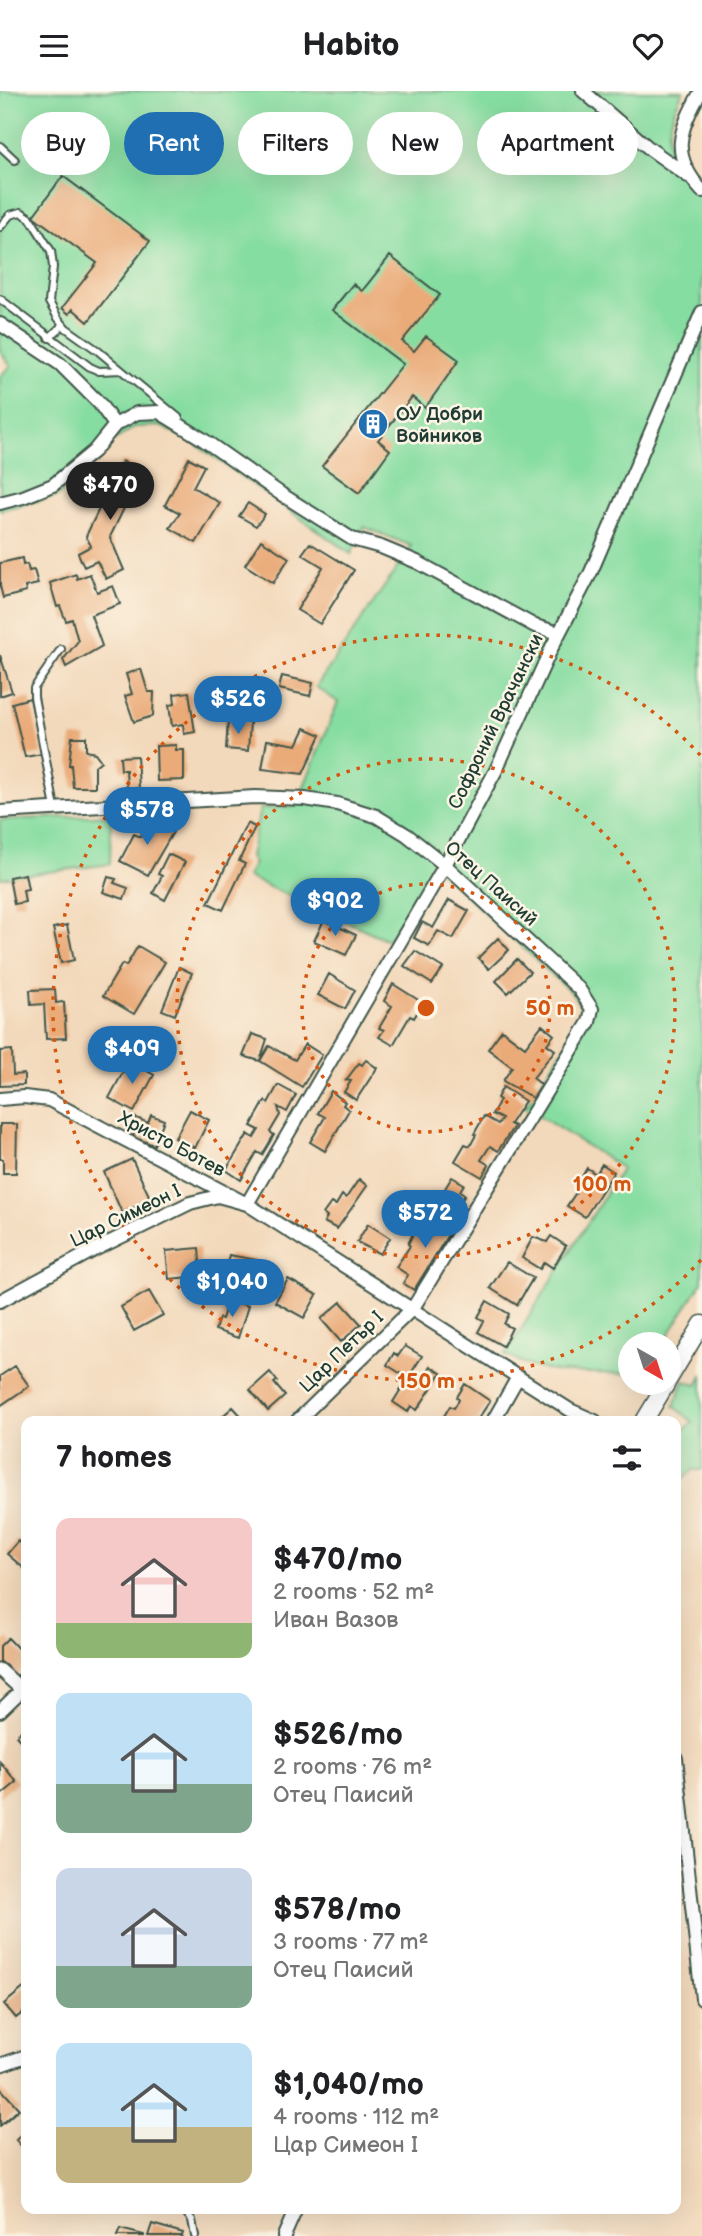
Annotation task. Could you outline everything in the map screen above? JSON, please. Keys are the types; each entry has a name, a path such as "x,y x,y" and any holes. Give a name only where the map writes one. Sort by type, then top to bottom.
{"street":[{"path":"583,91 650,149 688,176 702,191"},
{"path":"688,176 680,155 680,134 701,91"},
{"name":"Софроний Врачански","path":"247,1204 445,865 496,770 559,633 591,572 702,312"},
{"path":"0,324 60,364 99,403 115,425"},
{"path":"0,503 53,485 93,451 115,425 137,413 159,412 352,538 416,562 535,626 559,633"},
{"name":"Отец Паисий","path":"0,811 255,797 305,799 337,804 376,816 407,835 445,865 579,989 592,1009 589,1022 412,1308"},
{"name":"Христо Ботев","path":"0,1099 24,1097 49,1100 247,1204"},
{"name":"Цар Симеон I","path":"0,1301 96,1249 190,1203 218,1196 247,1204 570,1410 584,1416"},
{"name":"Цар Петър I","path":"302,1416 412,1308"},
{"path":"681,1360 702,1324"},
{"path":"496,1416 518,1377"},
{"path":"647,1416 660,1395"},
{"path":"0,1671 21,1686"},
{"path":"0,1711 21,1691"},
{"path":"681,1804 702,1999"},
{"path":"0,2065 21,2058"},
{"path":"284,2236 294,2214"}],"lane":[{"path":"0,146 15,160"},
{"path":"0,227 10,215 21,212 30,218 51,251 53,267 49,302 63,325 201,438"},
{"path":"0,299 78,360 99,371 121,370"},
{"path":"49,338 63,325"},
{"path":"68,372 78,360"},
{"path":"55,809 34,688 61,649"},
{"path":"187,2214 192,2220 195,2236"}],"green space":[{"path":"0,91 683,91 670,122 669,148 680,171 702,196 702,1282 671,1332 618,1332 618,1374 558,1372 533,1367 505,1355 622,1168 525,1107 578,1025 580,1006 573,994 436,868 388,940 247,877 254,863 250,856 260,809 296,806 338,702 316,687 412,546 364,527 351,554 190,440 160,426 135,427 112,442 58,496 0,510 0,376 11,366 0,351"},
{"path":"111,815 110,864 0,878 0,820"},
{"path":"702,1376 702,1470 693,1470 681,1480 681,1432 693,1422 674,1406 678,1395 681,1395 684,1381 697,1385"}],"building":[{"path":"63,176 150,241 88,322 73,309 69,314 62,308 97,263 33,216"},
{"path":"390,256 440,295 402,341 414,351 426,336 459,360 425,408 412,397 378,440 390,450 359,493 322,466 403,364 332,310 353,284 362,291"},
{"path":"189,458 204,466 193,487 220,503 196,543 170,528 180,513 165,505"},
{"path":"122,461 142,471 110,537 124,570 106,579 97,561 84,567 78,553 91,546 86,536"},
{"path":"248,503 265,514 256,526 239,516"},
{"path":"261,540 289,558 273,583 245,565"},
{"path":"310,543 354,570 320,624 297,610 323,567 302,554"},
{"path":"22,558 23,565 27,564 29,571 34,570 38,584 25,587 26,592 3,598 0,563"},
{"path":"76,574 77,579 90,574 97,592 113,586 120,604 91,615 102,646 66,667 63,660 78,641 72,619 66,621 60,606 57,607 50,583"},
{"path":"0,655 12,692 0,696"},
{"path":"141,669 148,692 154,692 153,716 134,722 125,696 132,694 126,674"},
{"path":"282,676 313,683 310,696 279,689"},
{"path":"189,692 195,732 184,734 183,724 172,726 169,705 175,704 174,694"},
{"path":"30,698 42,754 25,757 12,703"},
{"path":"228,720 250,722 248,751 226,749"},
{"path":"305,728 321,735 303,774 262,769 267,740 297,745"},
{"path":"72,737 86,737 86,751 95,753 101,761 95,766 95,787 73,787 69,765"},
{"path":"176,745 176,750 184,750 184,780 157,781 156,746"},
{"path":"137,756 139,788 127,789 126,770 121,770 120,757"},
{"path":"150,819 173,832 148,875 120,861 134,834 140,837"},
{"path":"247,823 255,827 239,861 245,864 223,910 208,903"},
{"path":"168,854 185,862 165,900 153,893 162,876 158,874"},
{"path":"25,874 28,889 23,890 25,902 14,904 9,877"},
{"path":"108,877 116,879 114,883 128,888 124,899 103,892"},
{"path":"449,900 469,911 453,939 438,931 429,946 414,938 422,922 433,928"},
{"path":"324,920 356,935 346,955 314,941"},
{"path":"67,925 74,960 61,963 53,928"},
{"path":"498,938 509,950 489,969 478,958"},
{"path":"138,946 165,962 134,1014 103,996 122,964 126,966"},
{"path":"415,951 443,968 432,984 404,966"},
{"path":"517,959 530,972 508,993 496,981"},
{"path":"179,967 192,973 175,1015 162,1010"},
{"path":"329,974 355,990 345,1009 318,995"},
{"path":"393,984 423,1003 414,1018 410,1016 393,1045 379,1037 384,1030 379,1028 392,1006 384,1001"},
{"path":"55,989 56,1003 64,1002 66,1038 46,1039 44,1004 31,1005 30,990"},
{"path":"542,1025 554,1035 547,1044 555,1050 533,1078 542,1085 533,1098 503,1081 512,1067 488,1049 502,1030 525,1047"},
{"path":"252,1034 267,1039 260,1061 243,1056"},
{"path":"305,1044 322,1055 302,1087 260,1061 269,1046 295,1060"},
{"path":"12,1050 13,1075 24,1074 24,1085 0,1086 0,1051"},
{"path":"366,1060 377,1068 356,1100 344,1092 351,1081 346,1080 359,1063 362,1065"},
{"path":"129,1061 154,1075 134,1112 109,1098"},
{"path":"278,1085 296,1095 287,1112 278,1107 280,1115 270,1132 274,1135 262,1155 257,1152 241,1180 226,1170 248,1134 254,1138 259,1130 251,1126"},
{"path":"503,1087 525,1101 510,1124 514,1126 498,1151 490,1146 481,1160 489,1165 482,1177 455,1161 465,1144 470,1146 484,1116 498,1124 502,1119 492,1114 500,1100 497,1098"},
{"path":"331,1091 345,1102 343,1105 349,1110 325,1151 310,1142 325,1117 318,1113"},
{"path":"190,1110 209,1120 195,1148 175,1138"},
{"path":"151,1115 164,1120 154,1145 133,1137 134,1133 126,1130 132,1116 148,1123"},
{"path":"0,1124 17,1124 16,1173 3,1173 3,1159 0,1159"},
{"path":"132,1159 151,1200 122,1213 104,1172"},
{"path":"602,1164 614,1172 585,1217 567,1206 583,1182 580,1180 587,1168 596,1174"},
{"path":"452,1177 464,1184 460,1191 465,1195 459,1204 441,1195"},
{"path":"359,1179 367,1186 337,1229 324,1222 327,1217 323,1214 331,1203 336,1205 342,1195 346,1198"},
{"path":"449,1207 460,1215 414,1290 403,1283 408,1275 396,1267 410,1246 408,1244 414,1232 426,1240 435,1223 439,1225"},
{"path":"368,1224 390,1238 380,1254 357,1242"},
{"path":"551,1236 566,1246 553,1268 544,1262 540,1269 522,1258 533,1237 547,1242"},
{"path":"199,1248 201,1276 169,1279 166,1251"},
{"path":"229,1255 257,1260 249,1299 224,1294"},
{"path":"507,1262 533,1278 517,1305 490,1288"},
{"path":"288,1279 317,1295 304,1318 275,1302"},
{"path":"149,1291 163,1315 134,1331 121,1307"},
{"path":"228,1300 248,1306 238,1338 215,1330"},
{"path":"487,1301 509,1314 504,1324 512,1328 503,1346 478,1332 484,1321 478,1317"},
{"path":"341,1302 361,1324 341,1342 321,1319"},
{"path":"405,1346 422,1356 408,1378 387,1365 394,1353 398,1356"},
{"path":"15,1366 29,1386 0,1406 0,1376"},
{"path":"430,1366 441,1373 417,1410 411,1406 408,1412 393,1402 408,1378 418,1385"},
{"path":"270,1372 277,1381 274,1383 285,1396 268,1411 250,1390"},
{"path":"465,1384 490,1401 480,1416 444,1416 450,1406 454,1408 459,1400 457,1397"},
{"path":"233,1407 241,1416 223,1416"},
{"path":"18,1541 21,1544 21,1566 7,1554"},
{"path":"8,1638 21,1652 21,1672 16,1677 0,1661 0,1646"},
{"path":"0,1762 17,1782 0,1796"},
{"path":"21,1990 21,2014 16,2018 4,2004"},
{"path":"2,2090 19,2109 0,2126 0,2092"},
{"path":"152,2224 183,2233 182,2236 148,2236"},
{"path":"120,2229 144,2235 144,2236 117,2236"}],"place":[{"name":"ОУ Добри Войников","path":"373,424"}]}
